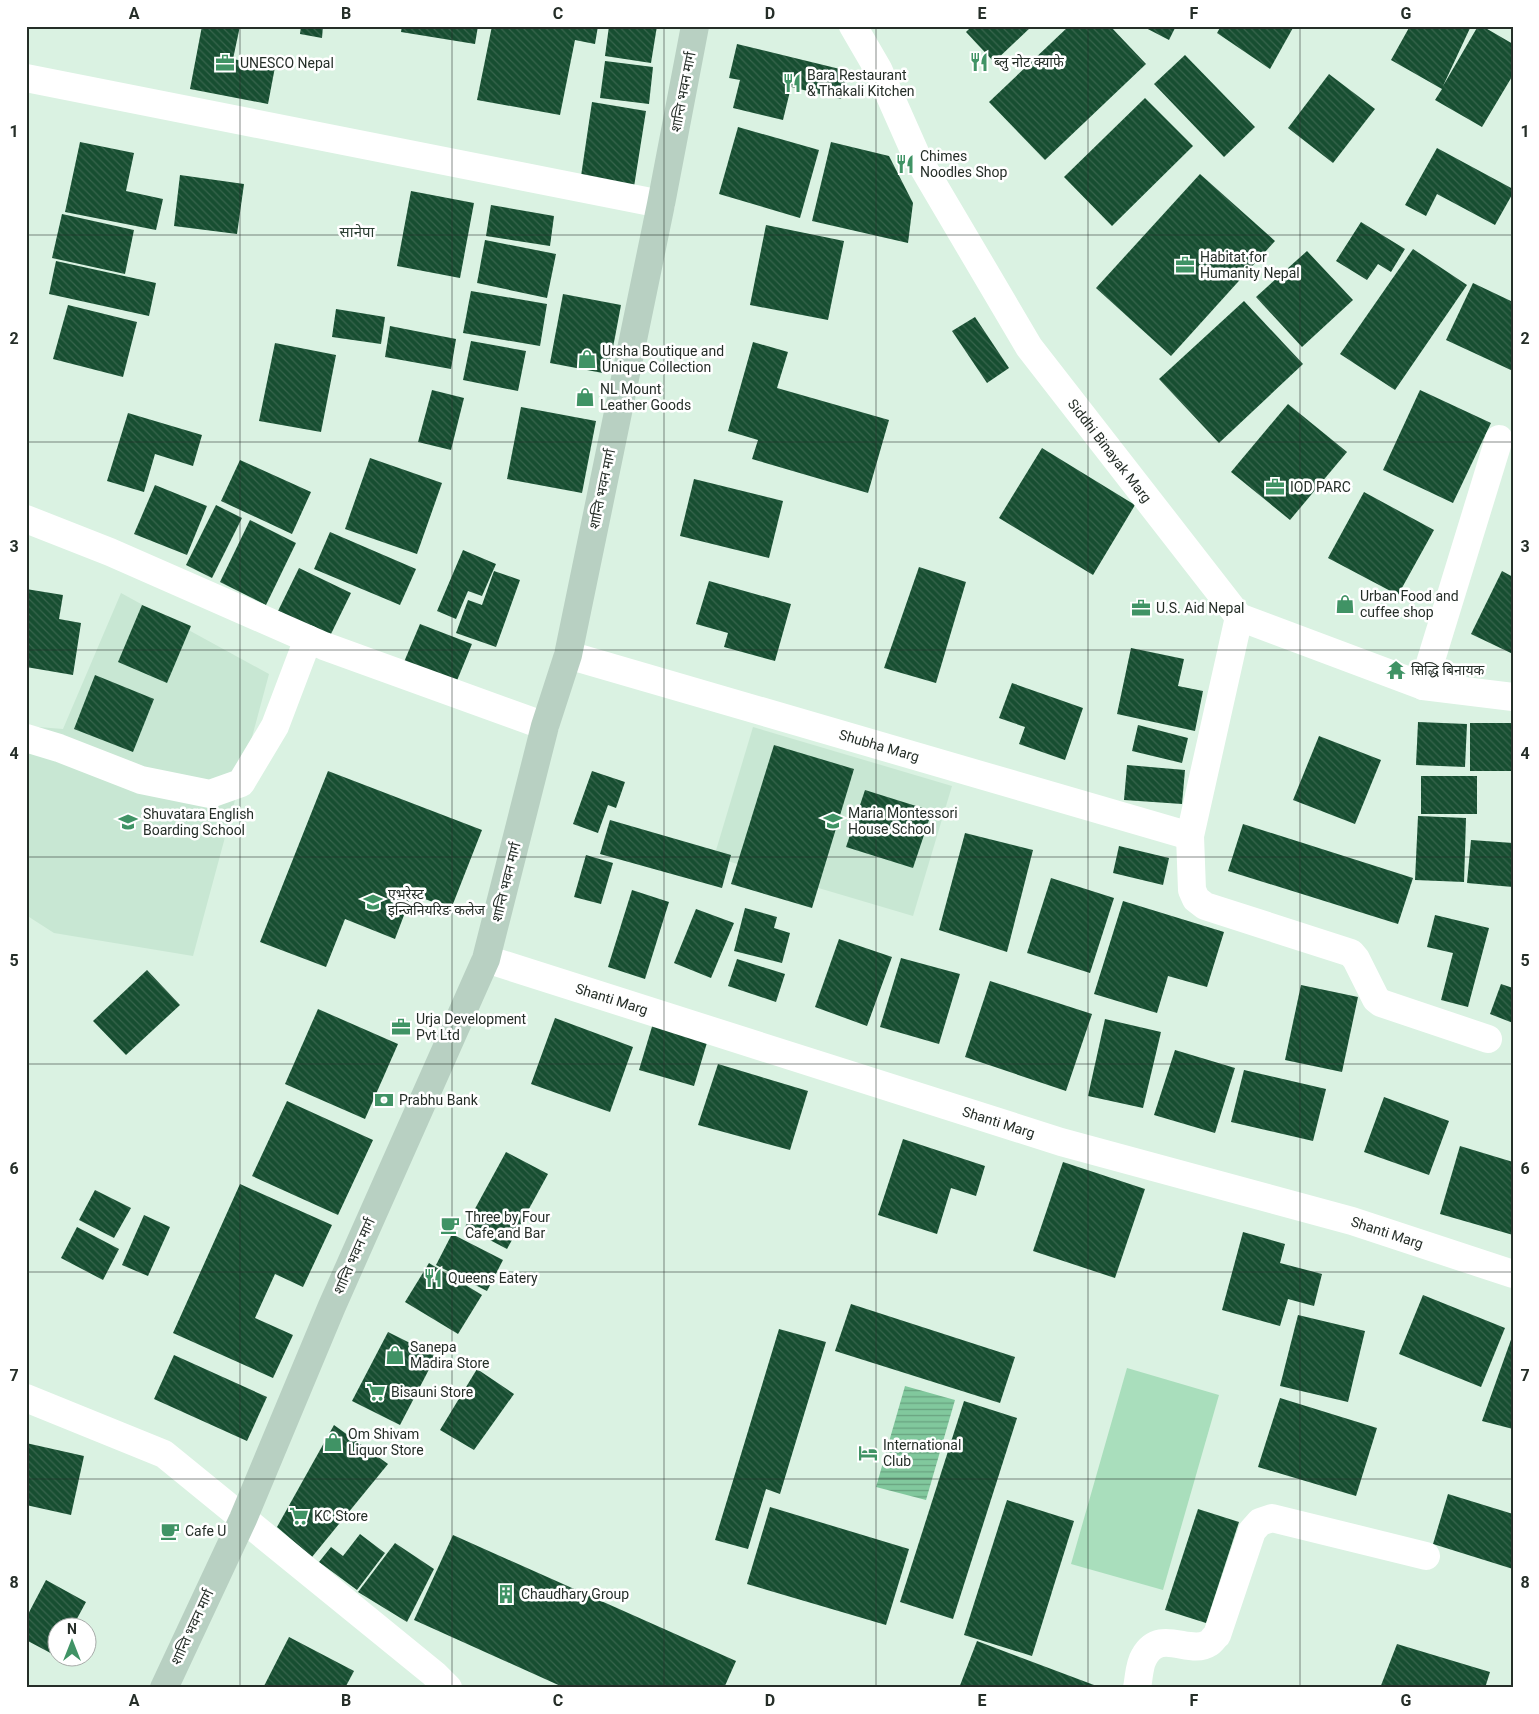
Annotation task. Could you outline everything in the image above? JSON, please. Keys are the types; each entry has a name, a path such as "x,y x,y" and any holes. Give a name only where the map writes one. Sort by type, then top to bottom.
{"main road":[{"name":"शान्ति भवन मार्ग","path":"164,1688 243,1519 332,1306 486,959 545,726 568,655 661,204 695,26"}],"street":[{"name":"Siddhi Binayak Marg","path":"853,26 878,69 918,157 1029,347 1240,617"},
{"path":"26,78 661,204"},
{"path":"1423,686 1499,439"},
{"path":"26,519 110,552 308,639 545,726"},
{"path":"1488,1039 1381,1003 1376,999 1352,953 1204,906 1196,899 1192,890 1190,836 1240,617 1423,686 1513,697"},
{"path":"26,738 59,748 141,780 210,794 241,783 275,726 308,639"},
{"name":"Shubha Marg","path":"568,655 1190,836"},
{"name":"Shanti Marg","path":"486,959 1061,1142 1352,1220 1513,1274"},
{"path":"26,1398 164,1454 434,1674 448,1688"},
{"path":"1137,1688 1143,1659 1150,1649 1160,1643 1201,1646 1209,1644 1217,1634 1252,1531 1260,1522 1272,1518 1426,1556"}],"shaded area":[{"name":"Shuvatara English Boarding School","path":"121,593 269,674 193,956 54,933 26,915 26,726 63,729"},
{"name":"Maria Montessori House School","path":"753,727 952,786 913,916 714,857"},
{"path":"1127,1368 1219,1395 1163,1590 1071,1564"},
{"path":"905,1386 955,1400 926,1500 876,1487"}],"building":[{"name":"UNESCO Nepal","path":"202,26 240,26 233,59 275,67 268,104 190,89"},
{"path":"301,26 323,26 322,38 300,34"},
{"path":"402,26 478,26 475,44 401,32"},
{"path":"492,26 598,26 595,44 575,40 560,115 477,100"},
{"path":"609,26 657,26 651,63 605,56"},
{"path":"972,26 1032,26 994,62 966,32"},
{"path":"1069,26 1110,26 1146,64 1045,160 989,102"},
{"path":"1142,26 1176,26 1169,40"},
{"path":"1221,26 1294,26 1270,69 1217,33"},
{"path":"1410,26 1471,26 1443,86 1478,26 1482,26 1513,44 1513,75 1482,127 1435,100 1442,89 1391,60"},
{"name":"Bara Restaurant & Thakali Kitchen","path":"737,44 848,71 841,99 791,87 783,120 733,108 740,80 729,78"},
{"path":"1185,55 1255,127 1224,157 1154,84"},
{"path":"605,61 653,67 649,104 600,98"},
{"path":"1329,74 1375,109 1333,163 1288,128"},
{"path":"1145,98 1193,146 1112,226 1064,177"},
{"path":"592,102 646,111 633,193 580,183"},
{"path":"738,127 819,150 800,218 719,194"},
{"path":"80,142 134,153 126,191 163,199 156,230 65,212"},
{"path":"831,142 889,156 913,203 908,243 812,221"},
{"path":"1437,148 1513,189 1513,193 1495,225 1437,194 1426,216 1405,205"},
{"name":"Habitat for Humanity Nepal","path":"1200,174 1275,241 1171,356 1096,288"},
{"path":"180,175 244,184 237,234 174,226"},
{"path":"411,191 474,203 460,278 397,266"},
{"path":"491,205 554,216 550,246 486,236"},
{"path":"62,214 134,230 125,274 52,258"},
{"path":"1361,222 1405,249 1391,272 1378,264 1367,280 1336,261"},
{"path":"766,225 844,241 828,320 750,305"},
{"path":"485,240 556,254 547,298 477,283"},
{"path":"1413,249 1467,285 1395,390 1340,354"},
{"path":"1307,251 1353,300 1302,347 1256,297"},
{"path":"56,261 156,283 149,316 49,294"},
{"path":"1473,283 1513,302 1513,371 1446,340"},
{"path":"471,291 547,304 540,346 463,333"},
{"path":"563,294 621,305 608,374 550,363"},
{"path":"1244,301 1303,364 1219,443 1159,379"},
{"path":"68,305 137,322 123,377 53,359"},
{"path":"336,309 385,317 381,344 332,337"},
{"path":"975,317 1009,368 987,383 952,331"},
{"path":"390,326 456,339 451,369 385,357"},
{"path":"471,341 526,351 518,391 463,380"},
{"path":"753,342 788,352 777,388 889,420 868,493 752,459 758,440 728,431"},
{"path":"275,343 336,355 321,432 259,421"},
{"path":"432,390 464,398 451,450 418,442"},
{"path":"1420,390 1491,423 1453,503 1383,470"},
{"path":"1288,404 1347,452 1290,520 1231,472"},
{"path":"521,407 596,421 582,493 507,479"},
{"path":"128,413 202,435 193,466 155,454 144,492 107,481"},
{"path":"1042,448 1135,505 1093,575 999,518"},
{"path":"370,458 442,483 417,554 345,529"},
{"path":"240,460 311,492 292,534 221,501"},
{"path":"694,479 783,501 769,558 680,536"},
{"path":"155,485 207,506 187,555 134,534"},
{"path":"1364,492 1434,530 1398,595 1328,558"},
{"path":"216,505 242,518 212,578 186,565"},
{"path":"250,520 296,543 266,605 220,582"},
{"path":"330,532 416,569 400,605 314,569"},
{"path":"463,550 496,564 482,596 468,591 456,619 437,611"},
{"path":"919,567 966,582 936,683 884,668"},
{"path":"299,568 351,593 330,636 278,611"},
{"path":"494,571 520,580 496,647 456,633 468,600 482,605"},
{"path":"1502,571 1513,577 1513,654 1471,634"},
{"path":"709,581 791,604 775,661 724,647 728,633 696,624"},
{"path":"26,589 63,595 59,619 81,623 73,675 26,667"},
{"path":"142,605 191,626 167,683 118,662"},
{"path":"420,624 472,644 456,683 404,662"},
{"path":"1131,648 1184,659 1178,686 1203,691 1195,731 1117,714"},
{"path":"95,675 154,699 133,752 74,729"},
{"path":"1012,683 1083,708 1065,760 1019,744 1025,727 999,718"},
{"path":"1418,722 1467,724 1465,767 1416,765"},
{"path":"1470,723 1511,723 1511,771 1470,771"},
{"path":"1138,725 1188,738 1182,763 1132,751"},
{"path":"1319,736 1381,760 1355,824 1293,800"},
{"path":"774,745 854,769 812,908 731,884"},
{"path":"1127,765 1185,770 1182,804 1124,800"},
{"path":"328,771 482,830 451,909 412,894 395,939 345,919 326,967 260,942"},
{"path":"592,771 625,782 616,808 608,805 598,833 573,824"},
{"path":"1421,776 1477,776 1477,814 1421,814"},
{"path":"865,790 932,811 913,868 846,847"},
{"path":"1418,816 1466,818 1464,882 1415,880"},
{"path":"610,820 731,855 722,888 600,854"},
{"path":"1243,824 1413,878 1398,924 1228,871"},
{"path":"965,833 1033,850 1007,952 939,930"},
{"path":"1471,840 1513,843 1513,887 1467,883"},
{"path":"1119,846 1169,858 1163,885 1113,873"},
{"path":"586,855 613,863 601,904 574,897"},
{"path":"1051,878 1114,898 1090,973 1027,953"},
{"path":"632,890 669,902 645,979 608,967"},
{"path":"1123,901 1224,932 1207,987 1168,976 1157,1013 1094,994"},
{"path":"745,908 777,917 774,928 790,933 782,963 734,951"},
{"path":"696,909 734,923 711,978 674,963"},
{"path":"1435,915 1489,928 1468,1007 1441,1000 1453,953 1427,947"},
{"path":"839,939 892,957 867,1026 815,1007"},
{"path":"901,958 960,974 939,1044 880,1027"},
{"path":"737,959 785,974 776,1002 728,986"},
{"path":"147,970 180,1005 126,1055 93,1021"},
{"path":"990,981 1092,1014 1066,1091 965,1057"},
{"path":"1501,984 1513,988 1513,1023 1490,1014"},
{"path":"1301,985 1358,997 1342,1072 1285,1060"},
{"path":"318,1009 398,1044 365,1119 285,1084"},
{"path":"555,1018 633,1047 610,1112 531,1084"},
{"path":"1105,1019 1161,1032 1143,1108 1088,1096"},
{"path":"654,1020 709,1036 694,1086 639,1070"},
{"path":"1175,1050 1235,1068 1215,1133 1154,1115"},
{"path":"718,1064 808,1091 790,1150 698,1125"},
{"path":"1244,1070 1326,1089 1313,1141 1231,1122"},
{"path":"1384,1097 1449,1121 1429,1175 1364,1152"},
{"path":"287,1101 373,1140 338,1215 252,1176"},
{"path":"903,1139 985,1166 976,1196 951,1188 937,1234 878,1215"},
{"path":"1460,1146 1513,1162 1513,1235 1440,1214"},
{"path":"506,1152 548,1174 507,1249 465,1227"},
{"path":"1063,1162 1145,1189 1115,1278 1033,1251"},
{"path":"240,1184 332,1225 303,1287 275,1274 255,1318 293,1335 273,1378 173,1333"},
{"path":"95,1190 131,1208 114,1238 79,1220"},
{"path":"144,1215 170,1227 148,1276 122,1265"},
{"path":"77,1227 119,1249 103,1280 61,1258"},
{"path":"1243,1232 1285,1244 1280,1263 1322,1274 1314,1306 1288,1299 1280,1326 1222,1310"},
{"path":"452,1234 503,1260 487,1291 436,1265"},
{"path":"429,1263 482,1295 458,1334 405,1302"},
{"path":"1423,1295 1505,1328 1481,1387 1399,1354"},
{"path":"851,1304 1015,1357 1000,1403 835,1351"},
{"path":"1298,1315 1365,1331 1348,1402 1280,1386"},
{"path":"779,1329 826,1342 780,1494 766,1489 748,1549 715,1540"},
{"path":"388,1332 436,1356 400,1425 352,1401"},
{"path":"1513,1334 1513,1429 1482,1421"},
{"path":"174,1355 267,1397 247,1441 154,1399"},
{"path":"477,1369 514,1394 474,1450 440,1430"},
{"path":"1280,1398 1377,1428 1356,1496 1258,1467"},
{"path":"964,1401 1017,1418 953,1619 900,1602"},
{"path":"334,1425 388,1464 312,1557 277,1527"},
{"path":"26,1443 84,1456 71,1515 26,1505"},
{"path":"1448,1494 1513,1514 1513,1569 1433,1544"},
{"path":"1007,1500 1074,1521 1032,1656 964,1635"},
{"path":"770,1507 909,1549 886,1625 747,1584"},
{"path":"1198,1509 1239,1522 1206,1623 1165,1610"},
{"path":"360,1534 385,1553 357,1590 319,1562 331,1547 343,1556"},
{"name":"Chaudhary Group","path":"453,1535 736,1661 724,1688 565,1688 414,1620"},
{"path":"395,1543 434,1569 407,1622 358,1592"},
{"path":"46,1580 86,1602 78,1616 48,1616 48,1652 26,1640 26,1618"},
{"path":"289,1637 354,1671 345,1688 263,1688"},
{"path":"977,1641 1094,1685 1093,1688 959,1688"},
{"path":"1397,1644 1490,1672 1485,1688 1380,1688"}],"place":[{"name":"ब्लु नोट क्याफे","path":"979,62"},
{"name":"UNESCO Nepal","path":"225,63"},
{"name":"Bara Restaurant & Thakali Kitchen","path":"792,83"},
{"name":"Chimes Noodles Shop","path":"905,164"},
{"name":"Habitat for Humanity Nepal","path":"1185,265"},
{"name":"Ursha Boutique and Unique Collection","path":"587,359"},
{"name":"NL Mount Leather Goods","path":"585,397"},
{"name":"IOD PARC","path":"1275,487"},
{"name":"Urban Food and cuffee shop","path":"1345,604"},
{"name":"U.S. Aid Nepal","path":"1141,608"},
{"name":"सिद्धि बिनायक","path":"1396,670"},
{"name":"Maria Montessori House School","path":"833,821"},
{"name":"Shuvatara English Boarding School","path":"128,822"},
{"name":"एभरेस्ट इन्जिनियरिङ कलेज","path":"373,902"},
{"name":"Urja Development Pvt Ltd","path":"401,1027"},
{"name":"Prabhu Bank","path":"384,1100"},
{"name":"Three by Four Cafe and Bar","path":"450,1225"},
{"name":"Queens Eatery","path":"433,1278"},
{"name":"Sanepa Madira Store","path":"395,1355"},
{"name":"Bisauni Store","path":"376,1392"},
{"name":"Om Shivam Liquor Store","path":"333,1442"},
{"name":"International Club","path":"868,1453"},
{"name":"KC Store","path":"299,1516"},
{"name":"Cafe U","path":"170,1531"},
{"name":"Chaudhary Group","path":"506,1594"}],"district":[{"name":"सानेपा","path":"357,232"}]}
